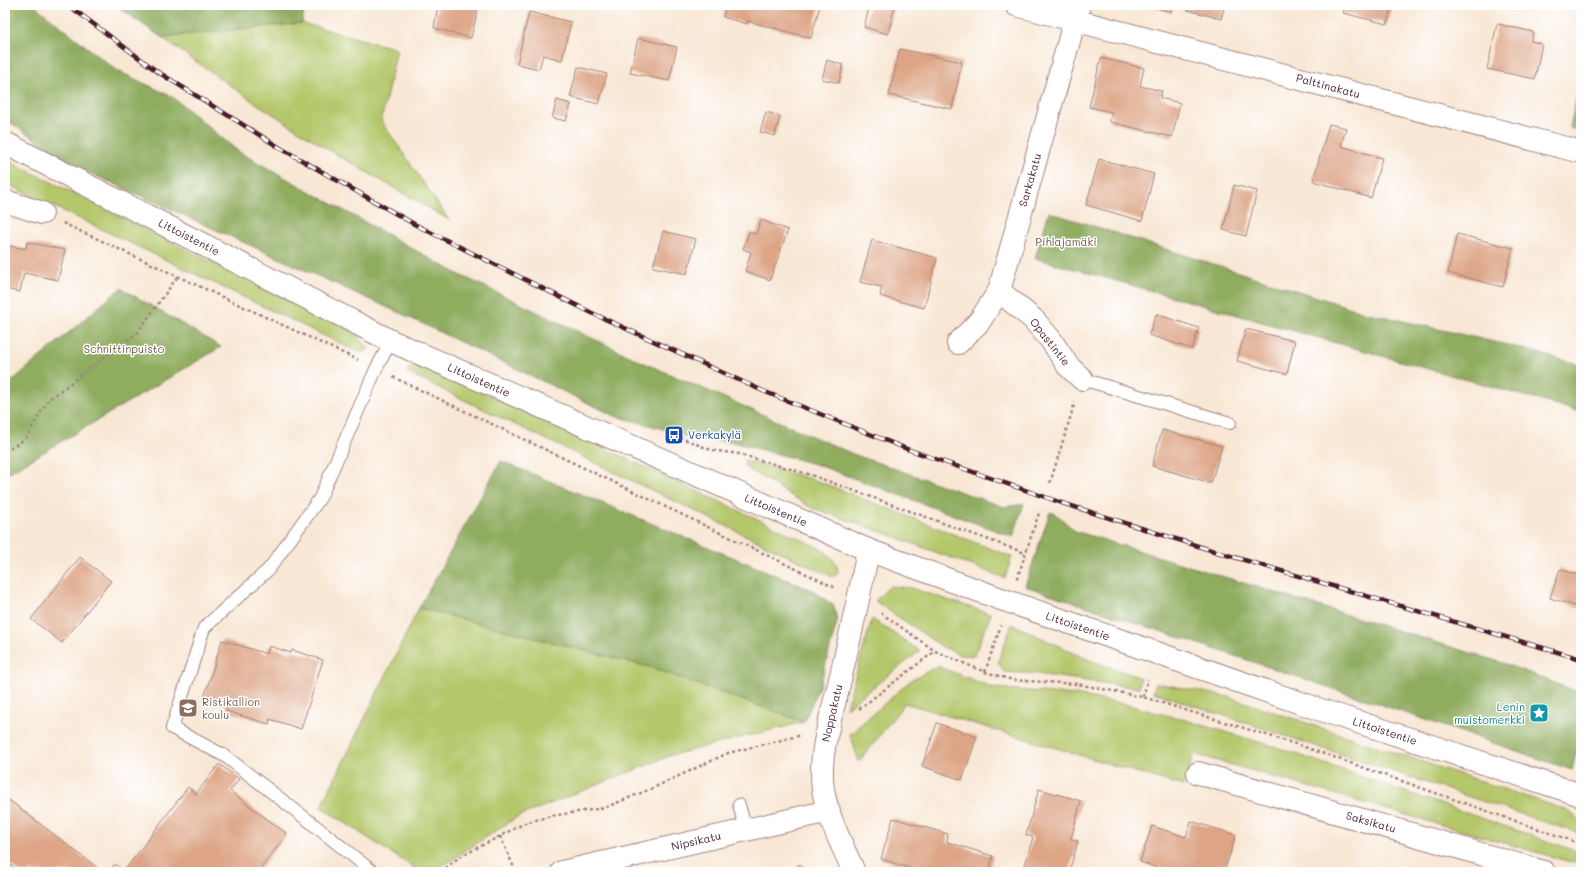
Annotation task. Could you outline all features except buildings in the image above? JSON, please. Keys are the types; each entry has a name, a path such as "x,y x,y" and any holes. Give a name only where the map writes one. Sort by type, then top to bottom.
{"street":[{"name":"Palttinakatu","path":"1016,5 1077,13 1581,152"},
{"name":"Sarkakatu","path":"958,343 979,322 999,290 1077,13"},
{"name":"Littoistentie","path":"5,143 391,341 868,550 1001,599 1310,706 1581,795"},
{"path":"5,202 42,213"},
{"name":"Opastintie","path":"999,290 1033,319 1052,340 1068,366 1082,378"},
{"name":"Noppakatu","path":"854,872 829,811 823,791 822,771 827,733 859,598 868,550"},
{"name":"Saksikatu","path":"1198,773 1544,872"},
{"name":"Nipsikatu","path":"562,872 829,811"}],"lane":[{"path":"373,872 224,756 172,728 204,628 269,569 320,498 376,368 391,341"},
{"path":"1082,378 1230,423"},
{"path":"738,804 746,830"}],"path":[{"path":"5,452 26,438 48,400 137,333 178,276 42,213"},
{"path":"1050,483 1082,378"},
{"path":"674,435 711,450 739,454 811,475 1026,554"},
{"path":"1016,581 1039,513"},
{"path":"985,672 1002,622"},
{"path":"441,872 458,858 525,824 545,818 604,808 653,788 728,753 756,747 779,739 806,734 827,733 935,652"},
{"path":"1143,697 1148,679"},
{"path":"500,836 516,872"}],"green space":[{"path":"5,5 34,5 116,70 171,96 239,152 458,274 642,362 853,454 1004,507 1024,504 1013,537 818,465 737,443 691,438 615,416 402,314 77,167 5,119"},
{"path":"115,5 305,5 302,23 161,37"},
{"path":"302,23 397,49 381,121 449,220 329,150 251,100 161,37"},
{"path":"1581,76 1581,131 1570,128"},
{"path":"5,159 355,332 369,349 364,352 358,352 5,183"},
{"name":"Pihlajamäki","path":"1049,212 1364,312 1512,346 1581,365 1581,412 1035,258"},
{"name":"Schnittinpuisto","path":"121,288 221,347 5,475 5,387"},
{"path":"426,366 820,548 834,561 838,572 835,576 830,576 408,373 408,369 410,367"},
{"path":"744,460 818,481 1012,557 1005,578 810,507 745,467"},
{"path":"501,461 814,591 834,606 837,622 820,685 804,722 653,668 419,608"},
{"path":"1050,512 1056,514 1075,531 1500,662 1581,693 1581,733 1572,770 1025,586"},
{"path":"890,586 911,588 991,614 974,656 960,655 941,646 875,601"},
{"path":"419,608 653,668 804,722 672,755 517,817 433,872 420,872 321,807"},
{"path":"872,619 920,651 846,708"},
{"path":"1012,624 1087,659 1141,678 1139,688 1037,674 1004,672 998,662"},
{"path":"937,666 994,688 1075,695 1124,704 1185,720 1276,747 1576,851 1574,863 1194,754 1183,786 905,703 859,762 850,734 910,681"},
{"path":"1156,683 1229,697 1569,811 1580,821 1581,834 1153,692"}],"railway":[{"path":"68,5 158,72 282,149 414,224 594,314 763,391 907,449 1062,503 1217,552 1581,659"}],"place":[{"name":"Verkakylä","path":"674,435"},
{"name":"Ristikallion koulu","path":"188,708"},
{"name":"Lenin muistomerkki","path":"1539,713"}]}
